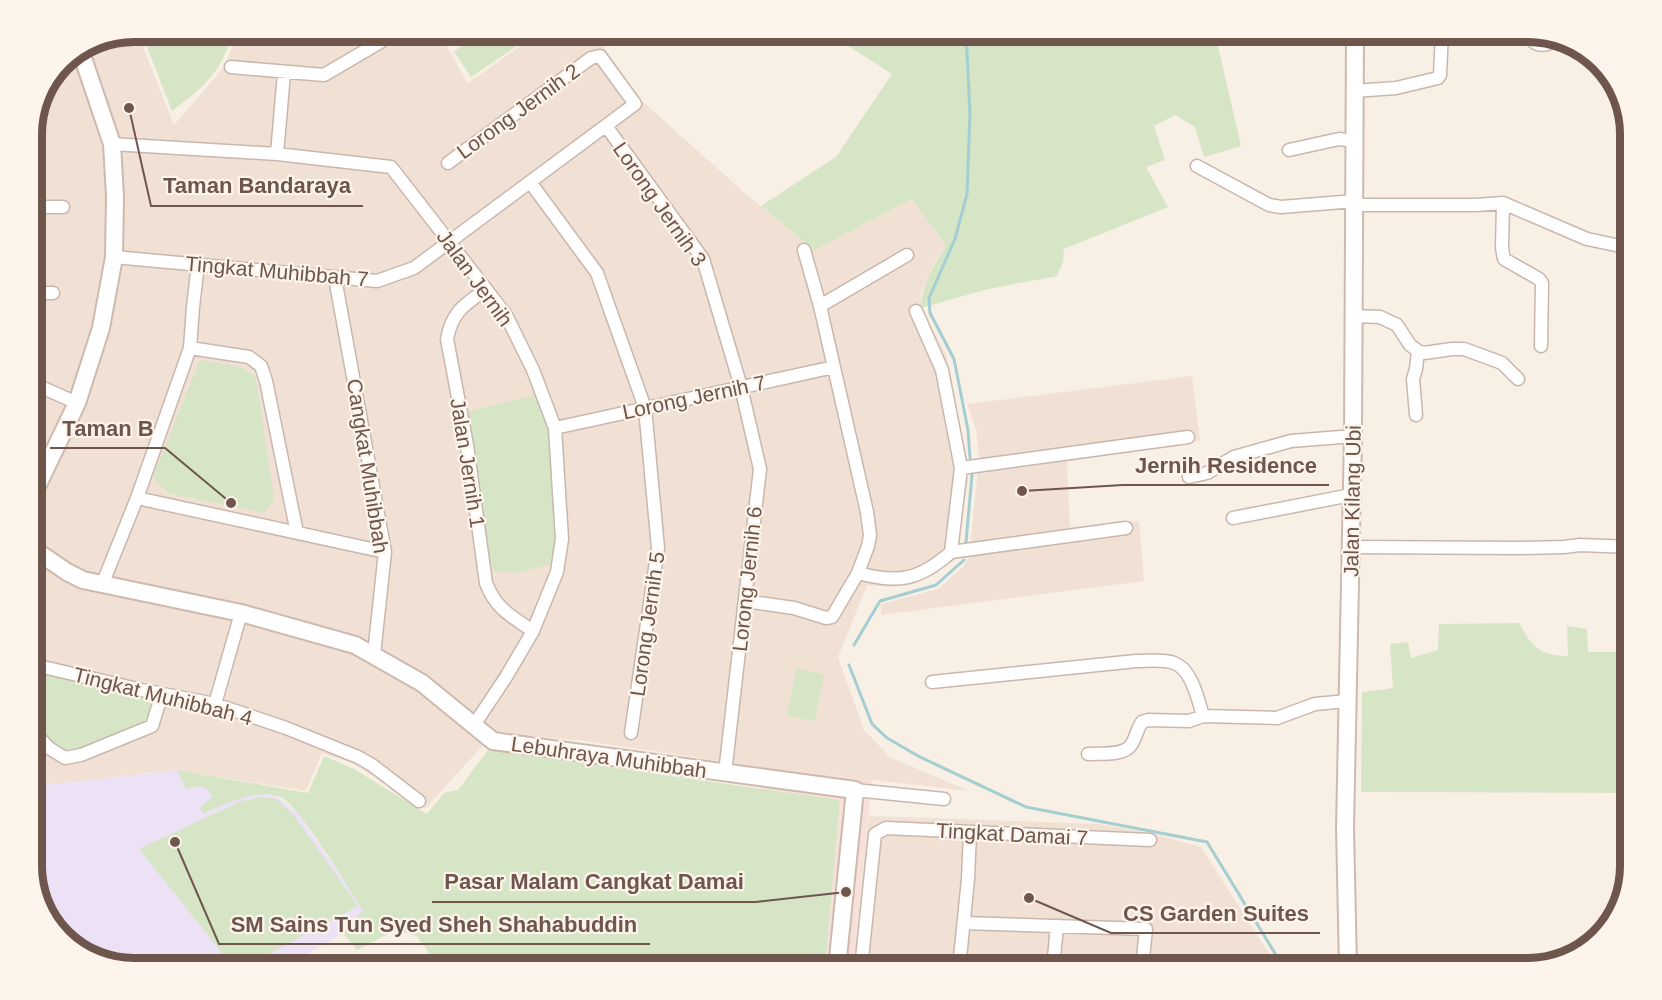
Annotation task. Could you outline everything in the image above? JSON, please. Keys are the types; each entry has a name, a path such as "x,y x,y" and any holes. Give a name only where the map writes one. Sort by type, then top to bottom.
{"street":[{"path":"231,67 324,75 380,42"},
{"name":"Jalan Kilang Ubi","path":"1348,958 1345,828 1353,436 1355,42"},
{"path":"1354,91 1396,88 1438,78 1442,42"},
{"path":"1533,42 1538,45 1547,44"},
{"name":"Lorong Jernih 2","path":"448,163 591,58 600,56 635,104"},
{"path":"42,476 77,403 101,328 114,257 115,196 112,144 83,57"},
{"path":"276,154 284,73"},
{"name":"Tingkat Muhibbah 7","path":"114,257 377,281 414,268 635,104"},
{"name":"Lorong Jernih 3","path":"606,126 703,259 741,387"},
{"path":"1289,150 1339,139 1355,141"},
{"name":"Jalan Jernih","path":"112,144 276,154 391,167 506,315 533,370 555,428 562,539 557,572 533,631 474,725"},
{"path":"1197,166 1269,205 1281,207 1355,203 1476,205 1503,203 1587,239 1620,246"},
{"name":"Lorong Jernih 5","path":"530,182 597,273 645,408 658,548 631,733"},
{"path":"1503,203 1502,248 1504,259 1542,283 1541,346"},
{"path":"42,207 63,207"},
{"path":"745,601 794,608 826,618 832,617 858,573 870,535 867,512 820,306 804,250"},
{"path":"820,306 907,255"},
{"path":"102,585 137,498 190,348 198,264"},
{"name":"Cangkat Muhibbah","path":"335,278 385,552 374,654"},
{"name":"Jalan Jernih 1","path":"485,290 457,312 450,324 447,339 466,445 486,583 491,598 501,610 533,631"},
{"path":"42,293 53,293"},
{"path":"916,311 942,370 961,468 951,552"},
{"path":"1354,316 1380,317 1397,325 1410,345 1418,351 1464,349 1502,363 1518,379"},
{"path":"190,348 249,357 261,366 297,533"},
{"path":"1416,415 1413,379 1418,351"},
{"name":"Lorong Jernih 7","path":"555,428 834,367"},
{"path":"42,387 77,403"},
{"name":"Lorong Jernih 6","path":"725,773 760,469 741,387"},
{"path":"1189,477 1207,472 1234,457 1291,441 1353,436"},
{"path":"961,468 1188,437"},
{"path":"1233,518 1351,495"},
{"path":"137,498 385,552"},
{"path":"858,573 878,578 904,579 920,574 939,563 951,552 1126,528"},
{"path":"1351,547 1620,547"},
{"name":"Lebuhraya Muhibbah","path":"42,555 83,580 241,612 355,645 422,683 494,741 855,790 944,799"},
{"path":"215,704 241,612"},
{"path":"932,682 1136,661 1167,661 1178,664 1187,674 1203,716"},
{"name":"Tingkat Muhibbah 4","path":"42,668 215,704 286,728 358,757 419,801"},
{"path":"42,741 65,758 81,755 152,726 162,694"},
{"path":"1088,754 1120,752 1126,749 1131,745 1142,722 1148,720 1189,721 1203,716 1277,718 1315,704 1347,701"},
{"path":"838,958 855,790"},
{"name":"Tingkat Damai 7","path":"862,958 875,834 885,828 1150,840"},
{"path":"960,958 970,832"},
{"path":"963,923 1146,929 1143,958"},
{"path":"1054,958 1057,926"}],"shaded area":[{"path":"141,42 174,125 225,66 234,42 444,42 468,83 526,42 600,42 641,100 747,195 814,250 912,199 946,245 921,293 921,308 946,354 968,480 955,560 916,583 890,587 867,585 838,657 864,730 890,757 969,791 765,768 586,741 494,733 425,809 354,764 322,753 306,791 177,770 44,785 42,788 42,128 49,99 57,83 83,57 99,49 116,44"},
{"path":"1192,376 1200,441 1067,462 1070,527 1139,521 1144,581 881,615 881,604 938,589 963,567 969,557 979,459 976,429 967,404"},
{"path":"765,768 872,780 854,958 826,958 840,800 761,789"},
{"path":"177,770 273,794 297,812 364,910 343,933 301,958 134,958 99,951 88,946 69,931 57,917 47,896 42,872 42,788 44,785"},
{"path":"869,816 1100,824 1154,834 1201,847 1272,958 854,958"}],"green space":[{"path":"145,42 230,42 215,72 172,111"},
{"path":"465,42 523,42 471,77 454,52"},
{"path":"842,42 1217,42 1241,146 1204,157 1195,127 1175,115 1154,126 1165,160 1146,167 1168,207 1064,249 1063,262 1057,276 988,289 921,308 926,283 946,245 912,199 814,250 761,206 836,157 892,74"},
{"path":"200,360 241,367 256,378 274,499 264,513 168,493 153,477"},
{"path":"536,395 549,426 557,535 550,564 518,573 493,571 465,412"},
{"path":"1519,623 1528,639 1543,652 1568,656 1567,626 1587,629 1588,652 1620,652 1620,793 1361,792 1362,692 1393,688 1390,644 1408,642 1411,658 1438,650 1439,624"},
{"path":"796,668 824,674 815,721 787,716"},
{"path":"42,673 155,698 147,723 67,753 52,745 42,734"},
{"path":"488,750 840,800 826,958 432,958 417,936 396,930 357,950 343,933 363,910 312,832 290,805 282,798 273,795 252,795 203,814 200,808 213,796 203,786 186,789 177,770 308,793 324,756 354,769 427,814 444,793 458,790"},
{"path":"259,797 276,799 293,814 358,906 262,958 226,958 139,849 239,802"}],"waterway":[{"path":"965,42 970,114 967,194 955,239 929,298 930,313 954,359 968,430 970,458"},
{"path":"966,542 972,475"},
{"path":"854,645 880,601 936,585 964,560"},
{"path":"849,665 872,724 887,738 920,757 1026,807 1207,842 1278,958"}],"place":[{"name":"Taman Bandaraya","path":"129,108"},
{"name":"Jernih Residence","path":"1022,491"},
{"name":"Taman B","path":"231,503"},
{"name":"SM Sains Tun Syed Sheh Shahabuddin","path":"175,842"},
{"name":"Pasar Malam Cangkat Damai","path":"846,892"},
{"name":"CS Garden Suites","path":"1029,898"}]}
